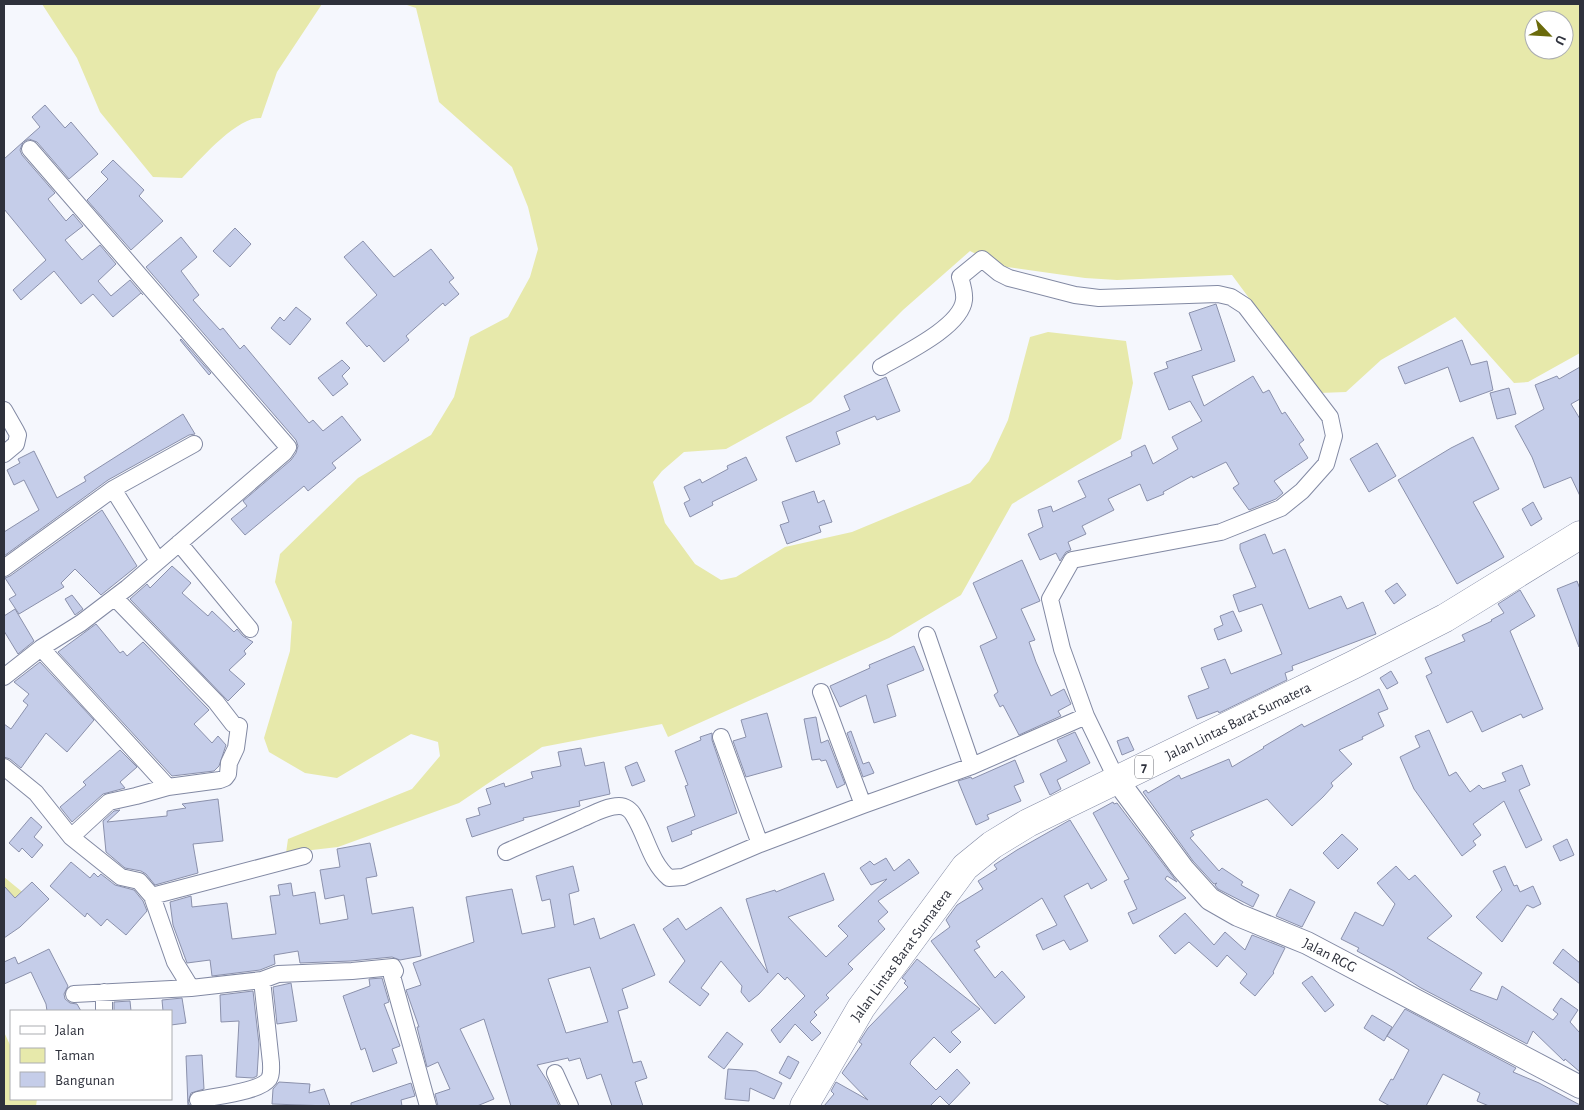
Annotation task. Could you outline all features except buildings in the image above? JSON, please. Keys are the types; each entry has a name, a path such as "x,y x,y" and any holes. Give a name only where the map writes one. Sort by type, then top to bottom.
{"highway":[{"name":"Jalan Lintas Barat Sumatera","path":"804,1106 861,1008 965,867 992,845 1028,823 1354,665 1445,618 1580,535"}],"street":[{"path":"4,676 41,648 81,624 115,598 284,453 288,447 30,149"},
{"path":"881,368 942,331 956,318 961,310 964,299 960,277 982,259 1009,278 1075,295 1099,298 1218,294 1231,297 1245,306 1330,417 1334,436 1326,464 1302,491 1281,508 1221,532 1072,560 1050,599 1062,650 1086,716 1117,780"},
{"path":"4,410 13,424 18,437 14,447 4,454"},
{"path":"4,568 113,489 194,444"},
{"path":"113,489 158,561"},
{"path":"179,542 250,629"},
{"path":"71,837 109,802 168,787 225,778 236,748 239,726 233,724 216,702 115,598"},
{"path":"927,635 972,766"},
{"path":"41,648 168,787"},
{"path":"821,692 862,805"},
{"path":"506,852 600,811 618,806 626,808 634,814 649,846 652,858 659,870 668,878 682,877 760,844 972,766 1086,716"},
{"path":"721,737 760,844"},
{"path":"4,767 36,793 71,837 121,877 139,882 152,896 175,962 191,988"},
{"name":"Jalan RGG","path":"1117,780 1183,869 1210,899 1238,915 1307,943 1580,1087"},
{"path":"152,896 304,856"},
{"path":"74,994 191,988 262,980 278,974 393,967 395,971 392,976 428,1106"},
{"path":"198,1100 251,1089 264,1083 270,1076 271,1063 262,980"},
{"path":"104,992 104,1010"},
{"path":"556,1073 570,1106"}],"green space":[{"path":"42,4 322,4 277,72 261,118 251,119 230,132 208,151 182,178 153,177 100,112 77,58"},
{"path":"404,4 1580,4 1580,353 1528,382 1514,383 1455,317 1381,360 1346,392 1319,393 1232,275 1117,280 1085,278 1000,266 970,251 903,310 811,402 726,449 684,452 662,471 653,482 665,523 695,564 721,580 736,577 785,547 852,532 970,483 989,461 1008,420 1030,337 1048,332 1126,341 1133,383 1121,439 1012,504 961,595 889,638 668,737 662,724 542,747 459,803 338,847 286,853 288,839 412,789 440,756 438,742 411,734 337,778 305,773 269,752 264,738 290,651 292,622 275,582 280,554 358,478 431,435 454,397 470,337 508,317 530,277 538,249 528,207 512,167 439,102 416,8"},
{"path":"4,877 26,895 4,939"},
{"path":"4,1032 10,1045 10,1100 37,1100 36,1106 4,1106"}]}
